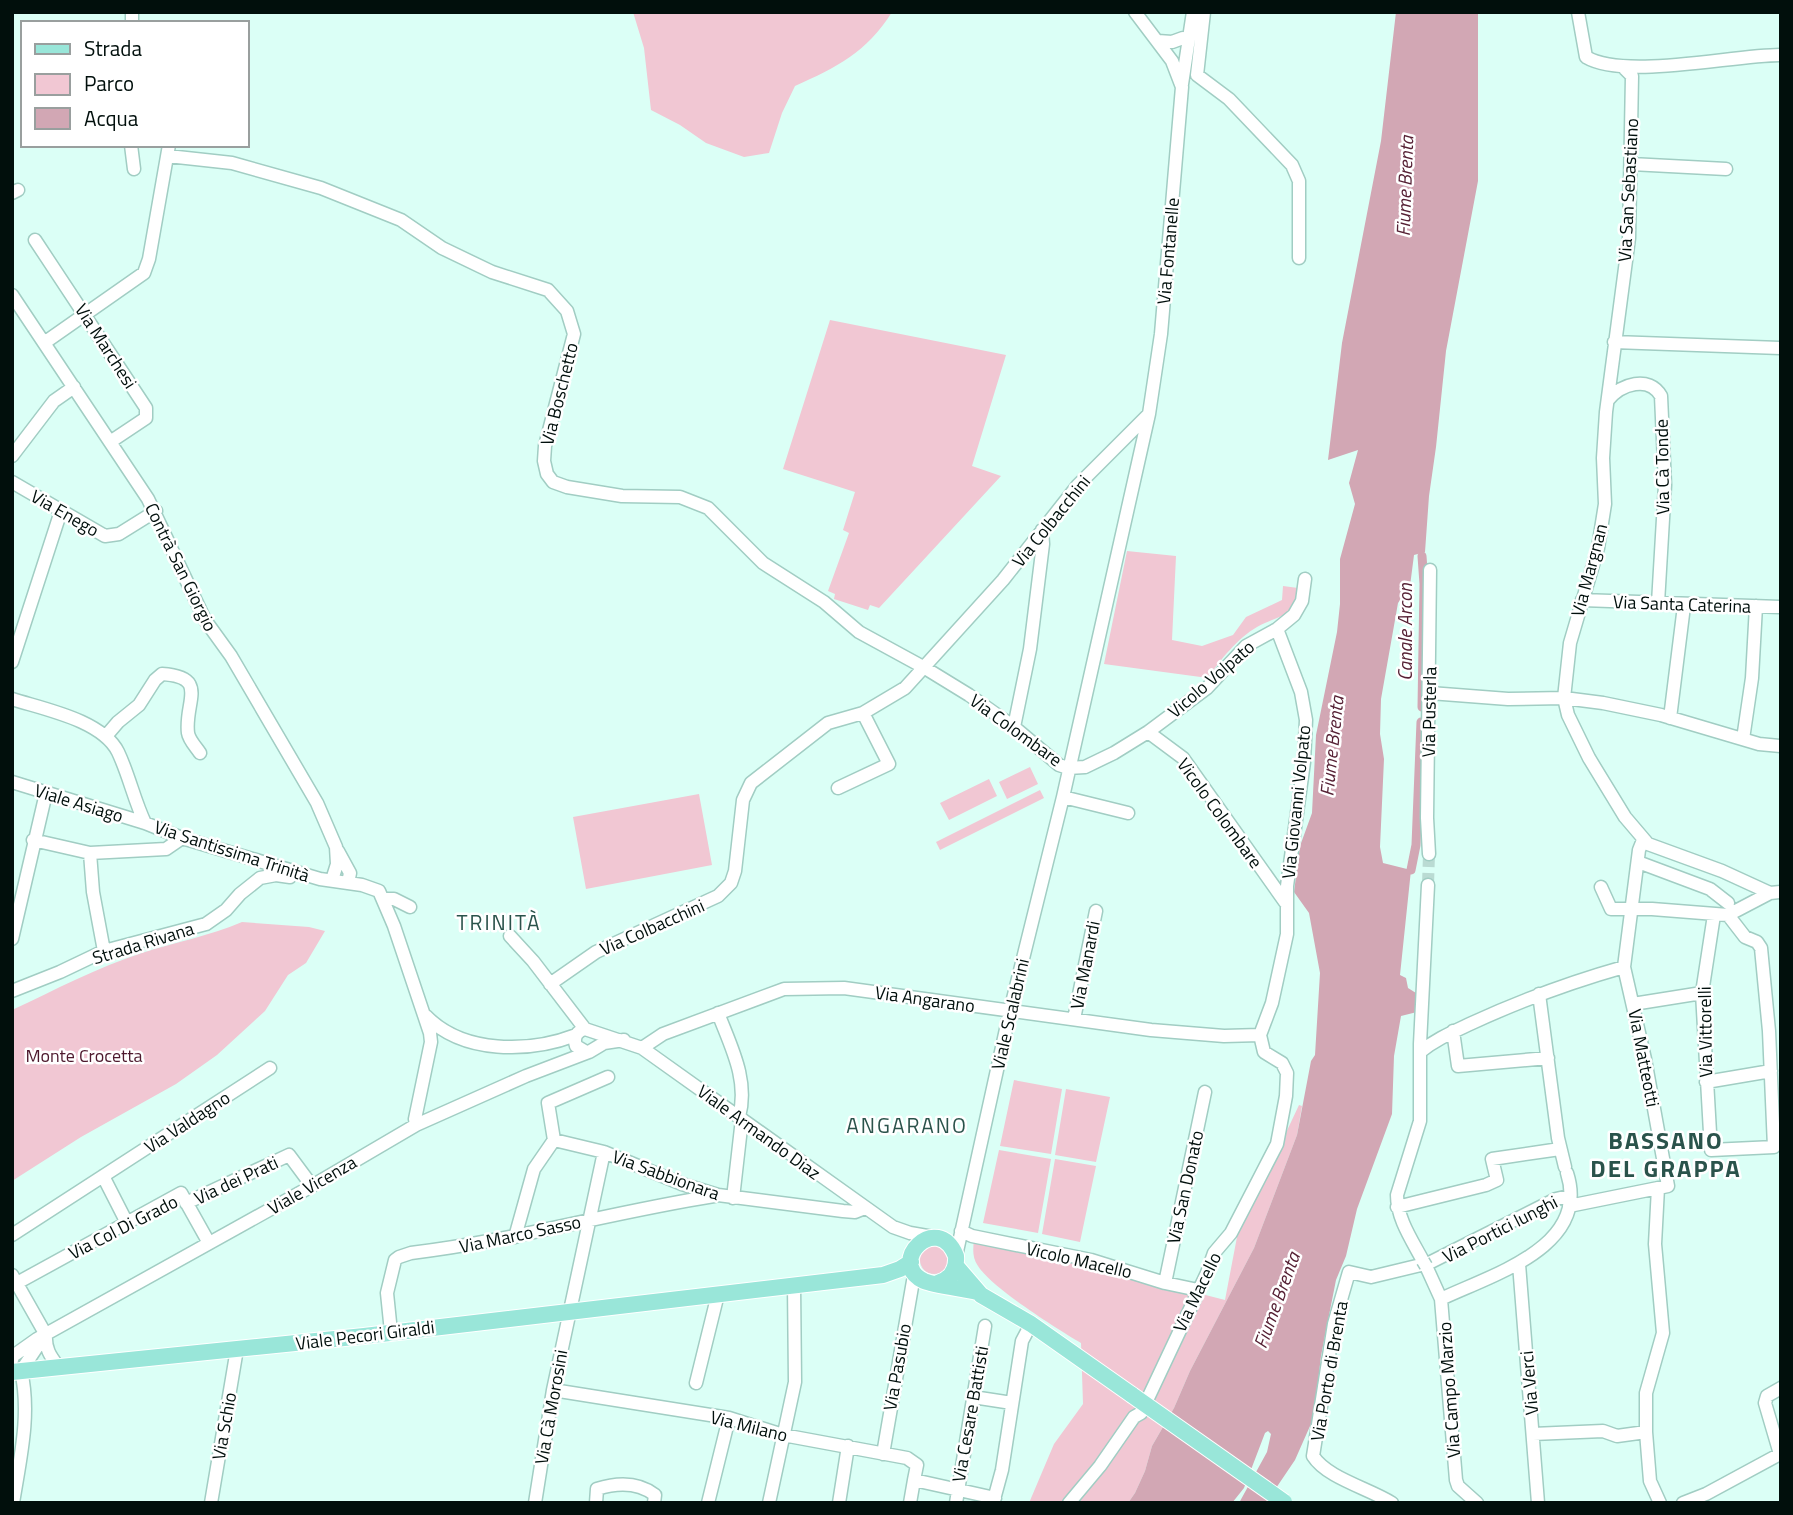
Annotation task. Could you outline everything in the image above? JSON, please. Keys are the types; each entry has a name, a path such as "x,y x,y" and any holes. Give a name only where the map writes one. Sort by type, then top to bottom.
{"main road":[{"path":"911,1257 923,1240 948,1250 968,1282 980,1292 1031,1324 1284,1503"},
{"path":"926,1282 949,1278 948,1250"},
{"name":"Viale Pecori Giraldi","path":"14,1369 237,1349 883,1275 900,1269 911,1257"},
{"name":"Viale Armando Diaz","path":"911,1257 916,1275 926,1282"},
{"name":"Viale Pecori Giraldi","path":"883,1275 926,1282"},
{"path":"926,1282 980,1292"}],"street":[{"name":"Via Fontanelle","path":"1135,12 1177,64 1182,87 1161,334 1149,414"},
{"path":"1177,64 1194,12"},
{"path":"1204,12 1197,75 1229,99 1292,165 1300,181 1299,258"},
{"path":"1578,12 1586,57 1594,62 1623,67 1781,55"},
{"path":"1158,41 1172,42 1186,35"},
{"name":"Via San Sebastiano","path":"1608,400 1629,238 1632,76 1623,67"},
{"path":"131,147 134,169"},
{"path":"44,343 144,273 149,259 168,151"},
{"name":"Via Boschetto","path":"168,151 232,163 321,187 401,220 442,248 492,272 548,290 567,311 574,334 545,446 544,461 547,474 553,482 567,487 622,496 680,497 708,508 763,563 824,602 859,632 925,668"},
{"path":"1631,164 1726,169"},
{"name":"Via Marchesi","path":"35,240 146,408 146,418 110,442"},
{"name":"Contrà San Giorgio","path":"12,295 156,511 205,620 231,656 317,803 350,873 348,883"},
{"path":"1614,342 1781,348"},
{"name":"Via Cà Tonde","path":"1608,400 1618,389 1636,383 1657,389 1661,396 1665,485 1658,603"},
{"path":"12,456 54,401 74,387"},
{"name":"Via Margnan","path":"1564,698 1570,643 1602,525 1605,504 1604,435 1608,400"},
{"name":"Via Colbacchini","path":"550,984 596,951 718,896 731,883 735,872 743,800 751,783 828,723 863,713 905,688 1003,580 1079,485 1149,414"},
{"name":"Viale Scalabrini","path":"948,1250 961,1231 1149,414"},
{"name":"Via Enego","path":"12,482 105,536 119,534 156,511"},
{"path":"12,662 61,511"},
{"path":"1014,727 1030,649 1043,544 1042,530"},
{"name":"Via Pusterla","path":"1429,854 1427,818 1430,570"},
{"path":"1277,629 1294,615 1302,601 1306,579"},
{"name":"Via Santa Caterina","path":"1582,600 1684,606 1781,607"},
{"path":"1670,718 1684,606"},
{"path":"1743,739 1752,678 1756,606"},
{"name":"Vicolo Volpato","path":"1148,732 1207,688 1246,646 1277,629"},
{"name":"Via Giovanni Volpato","path":"1260,1035 1272,1003 1287,934 1285,902 1304,762 1306,720 1301,692 1277,629"},
{"name":"Via Colombare","path":"925,668 995,712 1059,765 1068,768 1085,767 1148,732"},
{"path":"12,699 63,715 106,736 139,705 162,674 180,675 189,682 191,691 188,735 200,753"},
{"path":"1430,693 1507,699 1564,698 1603,703 1670,718 1759,744 1781,746"},
{"path":"1564,698 1589,758 1625,817 1643,840 1775,892"},
{"path":"838,788 889,764 863,713"},
{"name":"Vicolo Colombare","path":"1148,732 1183,758 1285,902"},
{"name":"Via Santissima Trinità","path":"106,736 117,749 145,823 182,838 301,873 372,888 379,891 384,899 394,899 410,906"},
{"name":"Viale Asiago","path":"12,782 145,823"},
{"path":"12,939 46,793"},
{"path":"1063,797 1128,813"},
{"path":"33,840 90,853 166,849 182,838"},
{"path":"1420,1052 1453,1031 1539,993 1624,967 1640,843 1643,840"},
{"path":"332,880 337,864 336,847"},
{"path":"90,853 93,892 104,951"},
{"path":"1639,862 1710,889 1728,909 1745,937 1757,942 1760,948 1771,1071 1706,1082"},
{"name":"Strada Rivana","path":"12,991 104,951 206,924 226,910 260,878 276,875 298,877 301,873"},
{"path":"1428,885 1420,1052 1420,1121 1401,1181 1397,1207 1475,1189 1497,1180 1492,1159 1559,1143"},
{"path":"1601,887 1611,909 1714,915 1775,892"},
{"path":"384,899 426,1015 431,1042 416,1125"},
{"name":"Via Manardi","path":"1074,1019 1096,911"},
{"name":"Via Vittorelli","path":"1714,915 1702,993 1711,1150 1774,1147 1771,1071"},
{"path":"510,936 533,961 581,1029 598,1040 591,1050"},
{"name":"Via Matteotti","path":"1624,967 1668,1186 1658,1188"},
{"name":"Via Angarano","path":"642,1048 663,1034 718,1013 783,989 804,988 844,988 1151,1030 1224,1036 1260,1035"},
{"path":"1441,1299 1519,1264 1559,1230 1566,1217 1572,1189 1559,1143 1539,993"},
{"path":"1633,1004 1702,993"},
{"name":"Via Sabbionara","path":"554,1140 604,1152 682,1184 733,1198 743,1087 740,1069 718,1013"},
{"path":"426,1015 452,1035"},
{"path":"431,1042 438,1034 488,1045 518,1047 581,1029"},
{"path":"581,1029 576,1046 591,1050 614,1040 624,1040"},
{"name":"Viale Armando Diaz","path":"581,1029 624,1040 642,1048 893,1227 948,1250"},
{"path":"1453,1031 1458,1066 1548,1058"},
{"name":"Via Macello","path":"1069,1503 1100,1466 1134,1417 1140,1413 1214,1253 1231,1233 1277,1144 1286,1096 1286,1068 1264,1052 1260,1035"},
{"name":"Viale Vicenza","path":"26,1346 416,1125 591,1050"},
{"name":"Via Valdagno","path":"12,1235 270,1068"},
{"path":"515,1237 534,1168 554,1140 548,1103 608,1077"},
{"name":"Via San Donato","path":"1165,1283 1205,1092"},
{"name":"Via Sabbionara","path":"569,1312 604,1152"},
{"name":"Via dei Prati","path":"186,1203 289,1155 312,1186"},
{"path":"103,1176 127,1223"},
{"path":"1658,1188 1655,1244 1663,1333 1646,1393 1646,1432 1650,1481 1660,1503"},
{"name":"Via Portici lunghi","path":"1349,1272 1371,1277 1429,1264 1556,1199 1569,1201 1658,1188"},
{"name":"Via Col Di Grado","path":"15,1279 181,1194 209,1243"},
{"name":"Via Marco Sasso","path":"391,1332 387,1293 395,1260 399,1257 515,1237 589,1219 718,1195"},
{"path":"733,1198 855,1212 865,1208"},
{"name":"Via Campo Marzio","path":"1397,1207 1441,1299 1456,1480 1458,1486 1477,1503"},
{"name":"Viale Armando Diaz","path":"893,1227 911,1257"},
{"name":"Vicolo Macello","path":"961,1231 972,1236 1091,1260 1165,1283 1198,1290"},
{"name":"Via Verci","path":"1519,1264 1538,1503"},
{"name":"Via Porto di Brenta","path":"1349,1272 1334,1324 1313,1456 1320,1468 1392,1503"},
{"path":"15,1279 46,1335 45,1345 58,1366"},
{"name":"Via Pasubio","path":"883,1454 926,1282"},
{"path":"769,1503 795,1382 794,1285"},
{"path":"696,1383 718,1294"},
{"name":"Via Cà Morosini","path":"535,1503 569,1312"},
{"path":"910,1503 919,1481 957,1496 994,1500 1002,1470 1022,1341 1031,1324"},
{"name":"Via Cesare Battisti","path":"957,1496 985,1326"},
{"path":"14,1369 46,1335"},
{"path":"14,1369 26,1346"},
{"path":"12,1350 26,1346"},
{"name":"Via Schio","path":"211,1503 237,1349"},
{"path":"13,1503 26,1417 26,1398 14,1369"},
{"name":"Via Milano","path":"553,1391 729,1418 783,1435 907,1458 916,1465 919,1481"},
{"path":"1683,1503 1706,1494 1780,1452 1765,1407 1767,1396 1778,1393"},
{"path":"973,1397 1012,1403"},
{"path":"708,1503 729,1418"},
{"path":"1533,1434 1595,1431 1617,1436 1646,1432"},
{"path":"839,1503 848,1446"},
{"path":"596,1503 597,1489 612,1483 640,1487 655,1495 654,1503"}],"green space":[{"path":"633,12 892,12 861,48 824,72 795,86 782,113 769,153 744,157 706,143 651,110 644,48"},
{"path":"830,320 1006,355 972,466 1001,476 879,608 870,605 868,610 834,599 835,594 828,591 849,533 843,530 855,492 783,469"},
{"path":"1127,551 1176,556 1172,640 1202,646 1233,635 1246,617 1282,600 1283,586 1298,588 1292,606 1284,615 1257,627 1243,637 1208,678 1104,664"},
{"path":"1030,767 1038,784 1007,799 999,782"},
{"path":"989,779 997,796 949,820 940,803"},
{"path":"1040,790 1044,798 940,850 936,842"},
{"path":"699,794 712,865 586,889 573,817"},
{"name":"Monte Crocetta","path":"242,922 309,927 325,931 306,963 288,975 265,1011 217,1055 176,1084 81,1137 12,1181 12,1010 126,959"},
{"path":"1014,1080 1062,1089 1051,1154 1000,1146"},
{"path":"1066,1089 1110,1097 1096,1162 1055,1155"},
{"path":"1299,1105 1302,1106 1297,1135 1254,1248 1190,1371 1174,1408 1152,1446 1135,1493 1128,1503 1029,1503 1054,1444 1083,1404 1081,1343 1025,1307 985,1275 975,1259 974,1239 1026,1249 1225,1300 1237,1237"},
{"path":"999,1150 1051,1159 1038,1233 983,1223"},
{"path":"1055,1159 1096,1166 1080,1242 1042,1234"},
{"path":"934,1246 944,1250 948,1260 944,1270 934,1274 924,1270 920,1260 924,1250"}],"water":[{"name":"Fiume Brenta","path":"1396,12 1478,12 1478,181 1446,351 1425,552 1414,555 1410,586 1398,603 1381,699 1380,734 1384,759 1380,847 1383,863 1411,870 1400,975 1406,978 1408,988 1416,993 1417,1012 1401,1016 1394,1056 1392,1114 1357,1209 1346,1256 1336,1280 1321,1356 1314,1417 1295,1460 1266,1503 1239,1503 1267,1452 1271,1434 1268,1431 1244,1488 1232,1503 1128,1503 1145,1471 1152,1446 1174,1408 1190,1371 1254,1248 1297,1135 1311,1061 1315,1055 1320,973 1309,913 1294,892 1300,846 1312,813 1316,735 1337,632 1340,559 1355,504 1349,483 1358,450 1328,460 1342,343 1381,141"}],"waterway":[{"name":"Canale Arcon","path":"1422,556 1422,707"},
{"name":"Canale Arcon","path":"1411,870 1416,845 1421,722"}],"tunnel":[{"path":"1428,885 1429,854"}],"district":[{"name":"TRINITÀ","path":"499,922"},
{"name":"ANGARANO","path":"907,1125"},
{"name":"BASSANO DEL GRAPPA","path":"1666,1154"}]}
